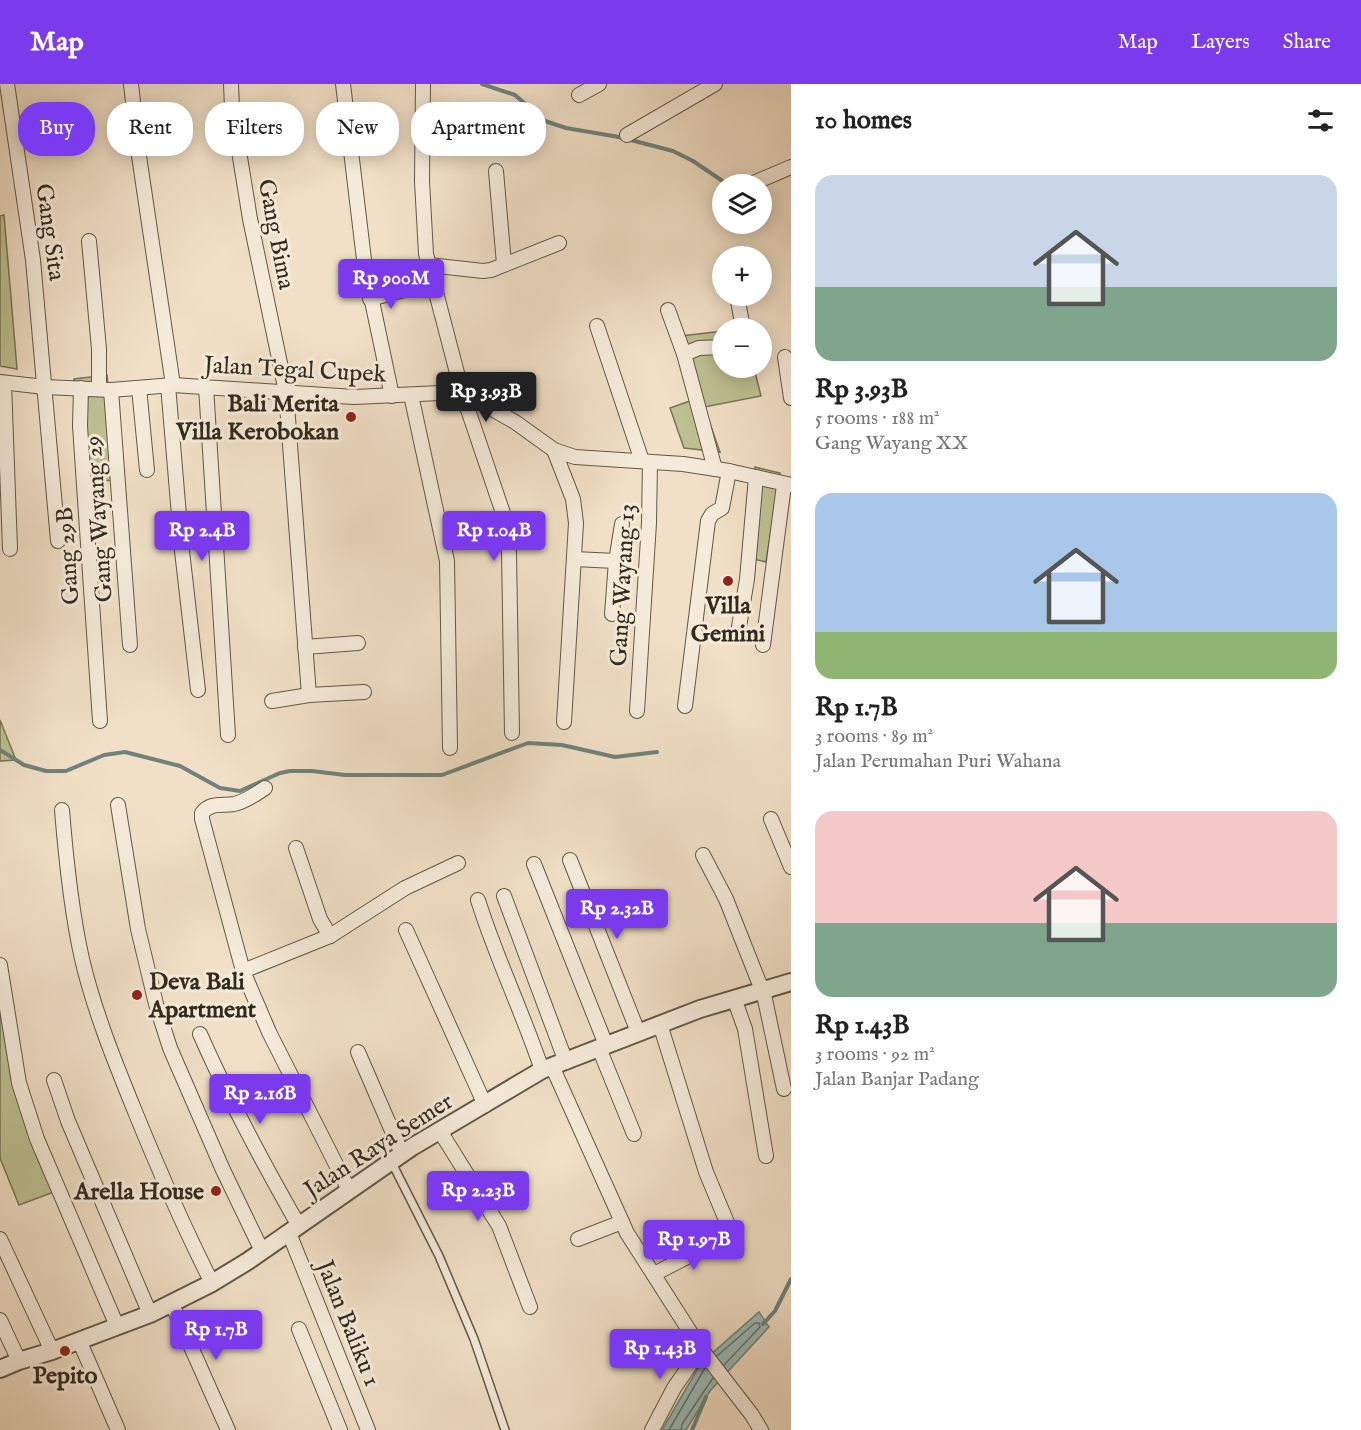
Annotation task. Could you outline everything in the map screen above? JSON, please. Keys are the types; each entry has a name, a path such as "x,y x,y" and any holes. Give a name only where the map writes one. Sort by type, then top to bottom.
{"street":[{"name":"Gang Sita","path":"7,84 33,260 58,542"},
{"path":"131,84 170,385 182,551 198,690"},
{"name":"Gang Bima","path":"231,84 232,108 250,219 286,392 309,695"},
{"path":"343,84 359,232 370,298 392,396"},
{"path":"423,84 423,193 429,265 462,392 503,513 509,552 512,734"},
{"path":"579,95 599,84"},
{"path":"627,135 715,84"},
{"path":"772,175 791,167"},
{"path":"496,171 504,264"},
{"name":"Gang Wayang 29","path":"89,241 130,645"},
{"path":"429,265 483,271 559,243"},
{"path":"370,298 404,290"},
{"path":"668,310 722,470 722,508 712,514 708,521 685,706"},
{"name":"Gang Wayang 13","path":"597,326 646,462 649,524 637,711"},
{"path":"684,354 699,348 712,347"},
{"path":"785,357 791,398"},
{"name":"Jalan Tegal Cupek","path":"2,383 105,390 170,385 354,397 462,392"},
{"path":"2,383 10,549"},
{"path":"206,387 228,735"},
{"name":"Gang 29B","path":"81,388 80,426 100,721"},
{"path":"139,388 147,470"},
{"path":"462,392 515,422 554,450 574,457 683,464 788,485 763,645"},
{"path":"411,395 447,561 450,748"},
{"path":"554,450 576,511 564,722"},
{"path":"739,627 747,579 756,477"},
{"path":"612,614 616,561 622,524"},
{"path":"574,559 616,561"},
{"path":"305,647 358,643"},
{"path":"272,701 309,695 364,692"},
{"path":"265,788 236,804 215,804 206,808 202,813 202,819 243,971 269,1032 349,1190"},
{"path":"118,805 138,929 156,1004 170,1048 223,1170 262,1251"},
{"path":"62,810 75,923 90,990 141,1127 212,1283"},
{"path":"771,819 791,867"},
{"path":"296,848 320,919 330,936"},
{"path":"703,855 726,899 763,990 784,1089"},
{"path":"570,860 638,1032"},
{"path":"243,971 330,936 405,888 458,863"},
{"path":"534,864 634,1134"},
{"path":"504,896 553,1066 622,1222 675,1311 761,1430"},
{"path":"478,900 492,942 534,1046 553,1066"},
{"path":"406,930 485,1105"},
{"path":"0,965 19,1083 37,1139 117,1326"},
{"name":"Jalan Raya Semer","path":"0,1370 150,1314 212,1283 262,1251 396,1157 553,1066 660,1024 734,998 791,982"},
{"path":"734,998 745,1029 766,1156"},
{"path":"660,1024 706,1172 736,1244"},
{"name":"Jalan Baliku 1","path":"200,1034 221,1082 294,1229 368,1430"},
{"path":"358,1052 396,1157"},
{"path":"54,1080 68,1121 150,1314"},
{"path":"440,1131 499,1226 530,1307"},
{"path":"578,1239 622,1222"},
{"path":"0,1239 52,1351"},
{"path":"654,1274 720,1240"},
{"path":"172,1304 228,1430"},
{"path":"0,1320 19,1361"},
{"path":"299,1329 340,1430"},
{"path":"79,1340 118,1430"},
{"path":"652,1430 674,1388 704,1353"}],"lane":[{"path":"396,1157 474,1339 505,1430"}],"green space":[{"path":"4,215 17,369 0,366 0,216"},
{"path":"712,332 712,378 756,378 761,396 704,407 720,452 684,448 670,408 701,397 681,336"},
{"path":"107,375 117,480 80,482 74,379"},
{"path":"755,467 780,473 766,562 744,557"},
{"path":"0,720 16,760 0,761"},
{"path":"0,963 12,1084 59,1190 19,1205 0,1158"}],"water":[{"path":"759,1312 769,1327 710,1391 686,1430 662,1430 701,1363"}],"waterway":[{"path":"482,84 515,95 545,121 566,128 619,137 673,151 712,174"},
{"path":"0,750 24,765 46,771 66,771 104,755 125,752 180,766 220,788 240,791 280,773 290,771 345,775 442,775 528,743 562,745 615,757 657,752"},
{"path":"763,1324 775,1311 791,1279"},
{"path":"692,1430 706,1397"}],"place":[{"name":"Bali Merita Villa Kerobokan","path":"351,417"},
{"name":"Villa Gemini","path":"728,581"},
{"name":"Deva Bali Apartment","path":"137,995"},
{"name":"Arella House","path":"216,1191"},
{"name":"Pepito","path":"65,1351"}]}
